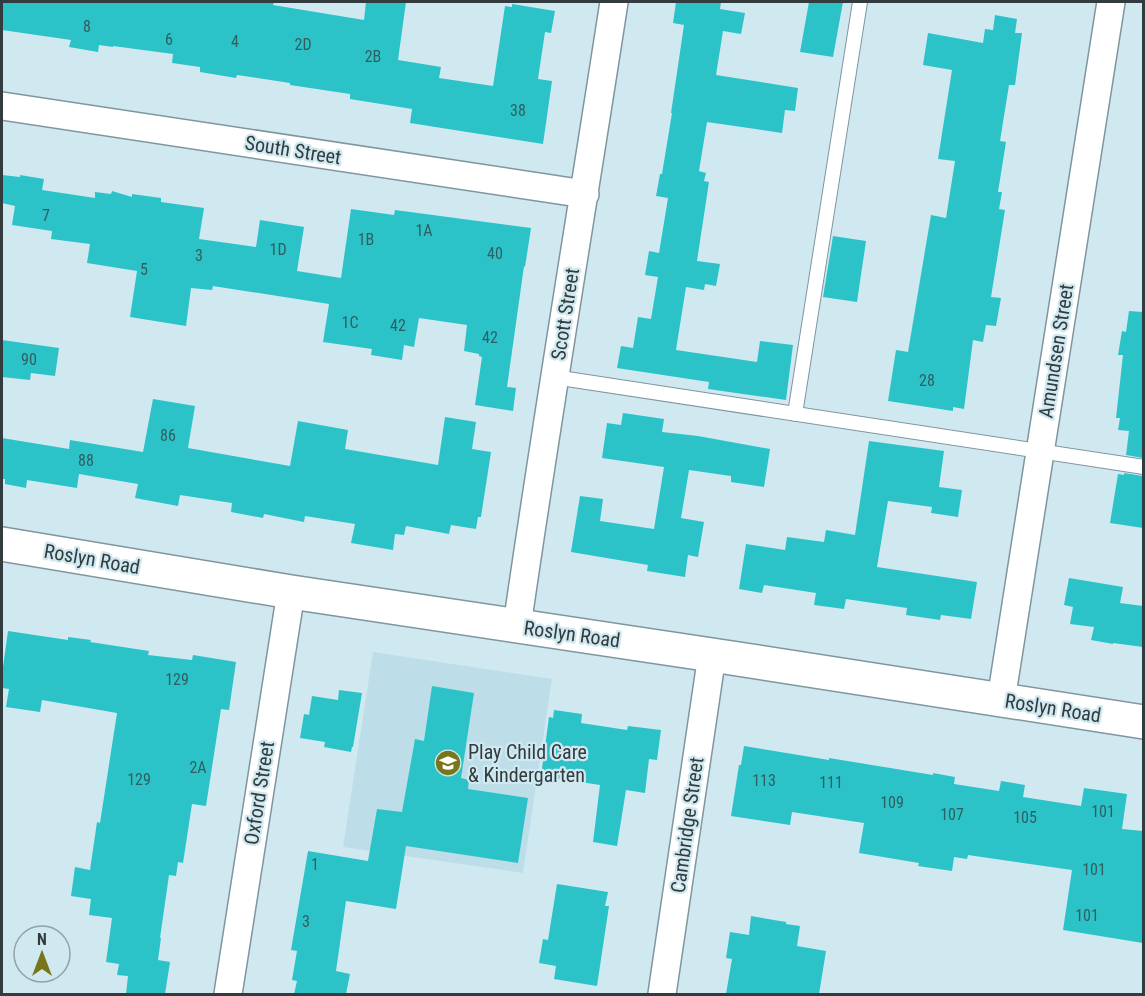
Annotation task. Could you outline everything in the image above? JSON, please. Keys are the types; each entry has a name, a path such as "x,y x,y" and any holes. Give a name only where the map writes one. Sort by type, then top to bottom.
{"street":[{"name":"Scott Street","path":"517,626 614,2"},
{"name":"Amundsen Street","path":"1001,700 1111,2"},
{"name":"South Street","path":"2,106 585,194"},
{"name":"Roslyn Road","path":"2,544 291,592 1143,722"},
{"name":"Oxford Street","path":"228,994 291,592"},
{"name":"Cambridge Street","path":"662,994 712,655"}],"lane":[{"path":"795,414 860,2"},
{"path":"554,377 1143,468"}],"shaded area":[{"name":"Play Child Care & Kindergarten","path":"373,652 552,679 523,873 343,847"}],"building":[{"path":"2,2 274,2 273,5 364,20 366,2 406,2 398,60 441,67 439,78 493,86 505,6 512,7 512,4 555,11 551,33 545,32 538,79 552,81 543,144 410,123 412,109 350,99 350,94 237,75 236,78 200,72 200,67 172,63 173,54 99,45 98,52 69,47 71,40 2,30"},
{"path":"676,2 721,2 720,9 745,13 741,34 723,31 716,75 798,88 795,111 785,110 782,133 707,122 699,171 706,173 704,181 709,182 697,261 720,264 716,286 705,284 704,290 686,287 676,350 757,362 760,341 793,345 786,400 708,389 709,382 617,368 621,346 633,348 638,317 651,319 658,277 645,275 649,251 659,253 668,198 656,196 672,113 684,25 673,23"},
{"path":"809,2 843,2 833,57 800,52"},
{"path":"995,15 1017,19 1015,33 1022,33 1015,85 1009,85 1000,141 1006,142 998,192 1002,192 999,209 1005,210 991,297 1001,298 996,326 986,325 983,342 973,340 964,409 953,407 953,411 888,401 896,350 908,352 931,215 946,218 955,161 938,159 952,70 923,65 928,33 983,43 985,29 993,30"},
{"path":"2,175 44,179 42,190 95,198 95,192 111,194 112,191 132,197 132,194 161,198 161,202 204,208 199,239 256,247 260,220 304,227 297,271 341,278 351,209 394,215 395,210 531,228 507,387 516,388 513,411 475,405 482,357 479,354 464,351 467,325 419,318 414,347 404,345 402,360 371,355 372,349 323,342 329,304 213,286 212,290 191,288 186,326 130,317 137,271 87,263 90,244 51,239 52,231 12,225 15,206 2,203"},
{"path":"833,236 866,241 857,302 823,297"},
{"path":"1129,311 1143,312 1143,458 1126,455 1129,431 1118,430 1120,418 1116,418 1123,355 1118,355 1122,331 1126,332"},
{"path":"2,340 59,348 55,376 31,373 30,380 2,377"},
{"path":"153,399 195,406 188,448 290,466 298,421 348,430 345,449 438,465 445,417 476,422 472,449 491,452 481,517 478,517 476,529 451,525 449,534 406,526 404,535 395,534 393,550 351,543 355,524 305,516 304,522 264,514 263,518 231,512 232,503 180,495 178,506 135,498 138,484 79,474 77,488 27,480 26,488 5,484 5,479 2,479 2,438 69,449 70,440 143,452"},
{"path":"623,413 664,419 662,432 770,449 764,487 731,482 731,476 689,470 681,518 704,522 698,557 688,555 685,577 647,571 648,565 571,552 580,496 603,499 600,521 654,529 664,467 602,458 607,423 621,425"},
{"path":"869,441 944,451 939,487 962,490 958,517 931,513 932,507 888,501 877,567 977,582 971,619 941,615 940,620 906,615 907,608 846,599 844,609 814,605 816,593 764,585 762,593 739,589 746,544 785,550 787,537 824,542 826,530 855,535"},
{"path":"1124,473 1143,476 1143,528 1110,523 1118,474 1124,475"},
{"path":"1069,578 1123,587 1120,603 1143,606 1143,647 1091,640 1094,627 1070,624 1073,607 1064,605"},
{"path":"8,631 68,640 68,637 91,640 90,642 149,651 148,655 192,660 193,655 236,662 229,710 221,709 206,806 192,804 183,863 178,862 176,876 169,875 158,960 170,962 165,994 126,994 128,976 117,975 119,964 106,962 112,918 89,915 91,899 71,896 75,867 90,870 97,822 100,823 117,713 42,700 40,712 6,707 9,689 2,688 2,674"},
{"path":"432,686 474,693 461,778 469,780 468,789 528,798 518,863 406,846 396,909 346,901 336,971 350,974 346,994 294,994 297,981 292,980 297,951 291,950 308,851 368,861 377,809 402,812 415,739 424,741"},
{"path":"339,690 362,693 351,752 324,747 325,742 300,738 304,714 309,715 312,696 338,700"},
{"path":"554,710 582,714 581,723 627,730 628,726 661,730 657,760 649,759 645,793 626,790 617,846 593,842 600,785 541,776 549,717 553,718"},
{"path":"744,746 933,775 933,773 955,777 954,784 999,791 1001,781 1025,785 1023,797 1081,806 1084,788 1127,794 1122,829 1143,831 1143,943 1063,930 1072,870 968,855 967,859 954,857 952,871 918,866 919,863 859,853 864,823 792,812 790,825 731,816"},
{"path":"557,884 608,892 605,906 609,906 597,986 554,979 556,966 539,963 543,939 548,940"},
{"path":"751,916 800,926 797,946 826,951 819,994 726,994 732,959 726,958 730,932 749,935"}],"place":[{"name":"Play Child Care & Kindergarten","path":"448,763"}]}
